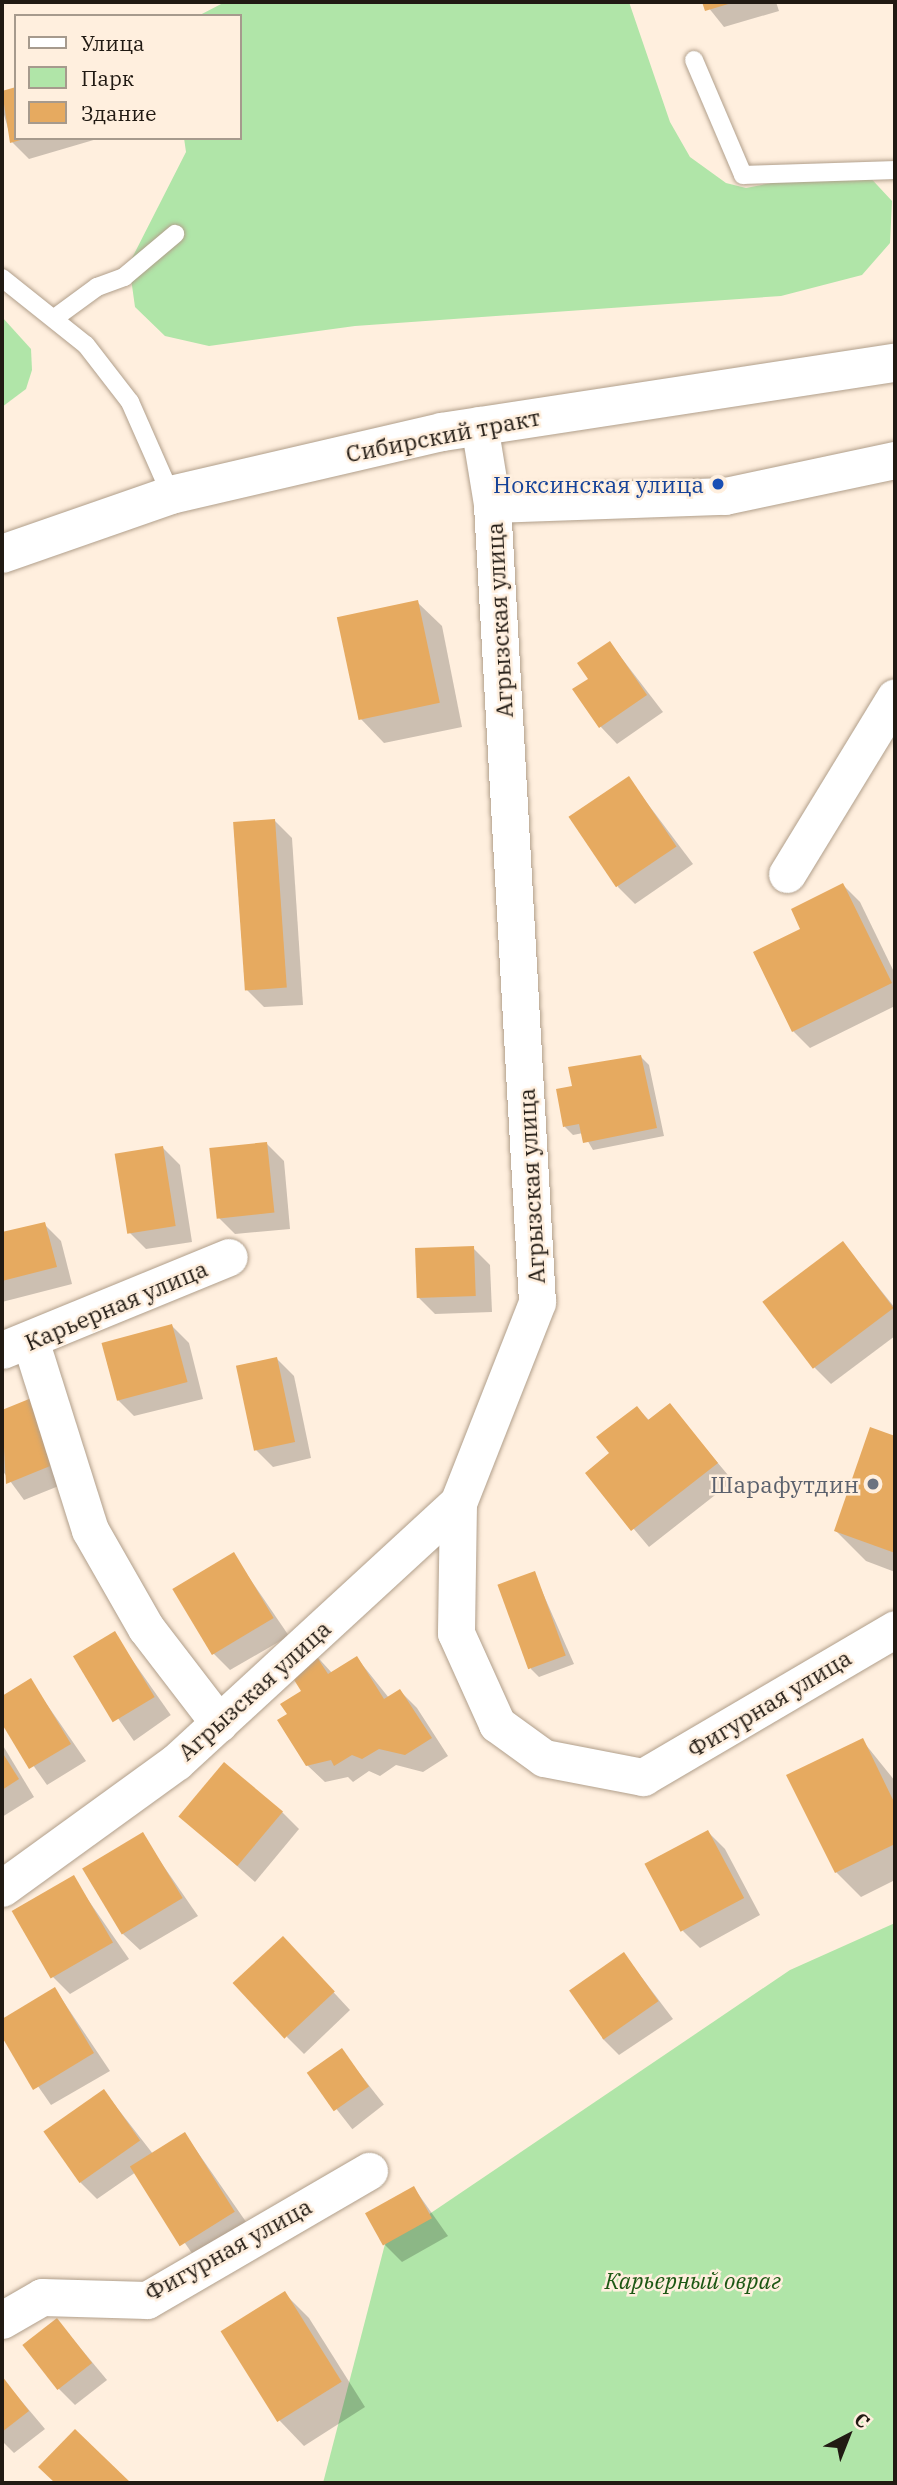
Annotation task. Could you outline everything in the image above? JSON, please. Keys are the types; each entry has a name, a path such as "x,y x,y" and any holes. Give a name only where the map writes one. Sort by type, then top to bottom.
{"main road":[{"name":"Сибирский тракт","path":"2,554 171,495 479,425 895,363"}],"street":[{"name":"Агрызская улица","path":"2,1888 176,1762 458,1503 537,1302 492,504 479,425"},
{"path":"492,504 725,496 895,460"},
{"path":"787,874 895,697"},
{"name":"Карьерная улица","path":"17,1346 229,1257"},
{"path":"17,1346 90,1530 146,1628 219,1723"},
{"name":"Фигурная улица","path":"458,1503 456,1633 496,1724 544,1758 643,1777 895,1629"},
{"name":"Фигурная улица","path":"2,2320 42,2297 147,2300 369,2171"}],"lane":[{"path":"694,60 743,175 895,170"},
{"path":"56,317 97,287 124,277 175,234"},
{"path":"2,278 56,317 130,402 171,495"}],"green space":[{"path":"225,2 629,2 670,122 690,157 726,183 746,188 843,169 865,172 892,201 890,243 862,275 781,296 355,326 209,346 165,336 135,307 129,264 186,152 184,140 242,140 242,14 202,14"},
{"path":"2,317 31,349 32,370 26,389 2,407"},
{"name":"Карьерный овраг","path":"895,1923 895,2483 323,2483 385,2244 790,1970"}],"building":[{"path":"702,2 735,2 705,11"},
{"path":"14,88 14,140 20,140 10,143 2,91"},
{"path":"418,600 440,703 359,720 337,617"},
{"path":"610,641 647,695 599,728 572,689 588,679 577,663"},
{"path":"629,776 677,846 616,887 568,817"},
{"path":"275,819 287,988 245,991 233,822"},
{"path":"843,883 892,983 792,1032 753,952 800,929 791,909"},
{"path":"641,1055 657,1128 583,1143 579,1124 563,1127 556,1089 572,1086 568,1067"},
{"path":"267,1142 274,1213 217,1219 209,1148"},
{"path":"163,1146 176,1226 127,1234 115,1154"},
{"path":"45,1222 57,1267 2,1281 2,1232"},
{"path":"843,1241 894,1308 813,1369 762,1302"},
{"path":"474,1246 476,1296 417,1298 415,1248"},
{"path":"172,1324 188,1382 117,1401 101,1343"},
{"path":"277,1357 295,1442 254,1451 236,1366"},
{"path":"34,1397 60,1462 6,1484 2,1410"},
{"path":"670,1403 718,1463 631,1531 585,1473 609,1453 596,1437 637,1406 648,1420"},
{"name":"Шарафутдин","path":"870,1427 895,1436 895,1553 834,1531"},
{"path":"234,1552 274,1618 212,1655 172,1589"},
{"path":"535,1571 566,1656 528,1669 497,1585"},
{"path":"115,1631 155,1697 113,1722 73,1656"},
{"path":"311,1648 328,1674 357,1656 384,1699 400,1689 432,1738 405,1755 379,1749 362,1759 352,1755 334,1766 331,1760 306,1766 277,1720 287,1714 280,1704 301,1691 286,1667"},
{"path":"31,1678 71,1744 29,1769 2,1724 2,1696"},
{"path":"863,1738 895,1804 895,1844 835,1873 786,1775"},
{"path":"2,1752 19,1779 2,1790"},
{"path":"224,1762 283,1811 237,1866 178,1816"},
{"path":"708,1830 744,1898 681,1932 644,1864"},
{"path":"143,1832 183,1898 122,1935 82,1869"},
{"path":"74,1875 113,1943 51,1979 12,1911"},
{"path":"283,1936 335,1992 284,2039 233,1983"},
{"path":"624,1952 658,2001 604,2040 569,1990"},
{"path":"55,1987 94,2053 33,2090 2,2037 2,2019"},
{"path":"342,2048 369,2087 334,2111 307,2073"},
{"path":"104,2089 140,2141 80,2183 43,2131"},
{"path":"185,2132 235,2212 180,2246 130,2166"},
{"path":"414,2186 432,2218 383,2246 365,2213"},
{"path":"285,2291 342,2382 277,2422 221,2331"},
{"path":"57,2318 92,2363 57,2390 22,2345"},
{"path":"2,2376 29,2411 2,2432"},
{"path":"75,2429 131,2483 55,2483 38,2467"}],"place":[{"name":"Ноксинская улица","path":"718,484"},
{"name":"Шарафутдин","path":"873,1484"}]}
